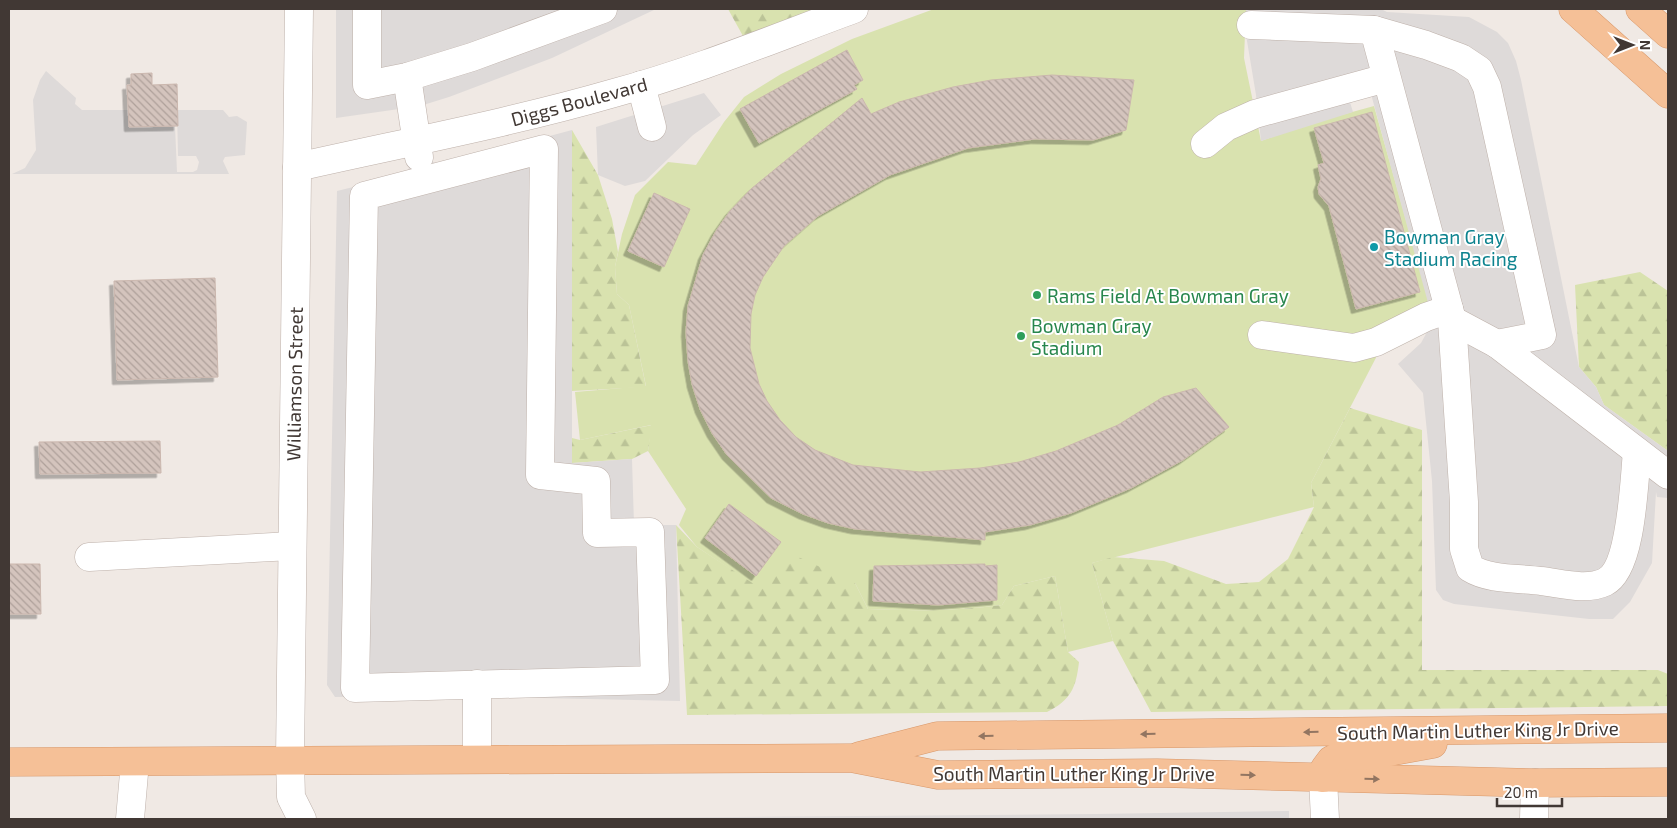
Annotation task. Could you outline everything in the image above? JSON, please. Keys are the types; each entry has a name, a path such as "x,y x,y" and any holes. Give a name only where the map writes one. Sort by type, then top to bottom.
{"main road":[{"path":"1573,9 1668,94"},
{"path":"1640,9 1668,34"},
{"name":"South Martin Luther King Jr Drive","path":"851,758 937,736 1668,728"},
{"path":"1324,778 1325,768 1331,760 1339,756 1372,755 1517,730"},
{"path":"9,762 290,759 851,758"},
{"name":"South Martin Luther King Jr Drive","path":"851,758 938,775 1157,773 1535,783 1668,782"}],"street":[{"name":"Williamson Street","path":"299,9 290,759 291,797 302,819"},
{"path":"367,9 367,85 407,77 603,9"},
{"name":"Diggs Boulevard","path":"297,167 554,110 641,85 854,9"},
{"path":"1251,25 1374,30 1426,45 1461,58 1479,70 1487,87 1542,334 1497,344"},
{"path":"1374,30 1450,314 1464,502 1464,549 1470,568 1486,574 1581,586 1605,582 1613,576 1622,559 1629,530 1637,452"},
{"path":"407,77 418,140 420,180"},
{"path":"1205,144 1226,128 1255,114 1386,78"},
{"path":"641,85 652,128"},
{"path":"544,149 540,475 596,481 597,533 650,532 654,680 355,688 364,196 420,180 544,149"},
{"path":"1262,334 1354,348 1376,342 1426,317 1450,314 1497,344 1668,475"},
{"path":"88,558 292,546"},
{"path":"477,684 477,759"},
{"path":"130,819 135,762"},
{"path":"1324,778 1325,819"},
{"path":"1534,819 1535,783"}],"green space":[{"path":"728,9 815,9 743,36"},
{"name":"Bowman Gray Stadium","path":"934,9 1246,9 1244,58 1261,141 1305,125 1374,106 1429,302 1380,350 1311,483 1314,507 1092,563 1113,641 1068,652 1055,576 1014,586 1002,605 952,609 868,609 855,583 757,587 697,547 679,525 686,509 648,451 651,425 580,440 575,392 646,386 629,305 617,294 615,267 622,234 635,195 668,162 696,165 724,122 744,97 781,74 852,39"},
{"path":"572,130 598,175 612,219 618,252 615,267 617,294 629,305 646,387 572,391"},
{"path":"1640,272 1668,291 1668,451 1604,405 1596,387 1579,367 1575,285"},
{"path":"1350,408 1422,430 1422,670 1658,670 1668,674 1668,706 1151,712 1113,641 1092,563 1113,557 1164,561 1226,584 1259,582 1288,559 1314,507 1311,483"},
{"path":"652,425 648,451 632,459 572,463 572,438 580,440"},
{"path":"676,525 697,547 757,586 794,555 855,583 868,609 935,610 1002,605 1014,586 1055,576 1068,652 1079,662 1074,686 1062,703 1047,712 687,715"}],"shaded area":[{"path":"336,9 656,9 552,58 449,97 420,106 336,118"},
{"path":"1246,9 1381,9 1387,12 1469,17 1497,32 1508,43 1516,61 1521,80 1579,367 1596,387 1604,405 1668,451 1668,498 1657,497 1656,492 1652,563 1630,602 1613,619 1589,619 1454,604 1443,600 1436,590 1432,481 1423,393 1398,364 1421,343 1433,321 1371,94 1349,99 1353,112 1261,141 1246,35"},
{"path":"46,71 76,98 75,104 82,110 128,110 129,127 175,126 177,172 193,172 197,170 199,162 196,156 178,156 177,110 223,110 229,117 237,116 247,122 245,155 225,157 223,161 229,174 12,174 25,168 36,150 33,100 40,80"},
{"path":"704,93 721,115 693,135 645,181 625,186 598,175 596,127"},
{"path":"572,130 572,463 632,459 634,525 676,525 680,701 492,697 489,700 486,718 463,720 462,699 456,695 335,697 327,685 337,191 406,174 411,164 432,150 432,161 439,166"},
{"path":"1289,811 1289,819 513,819 1096,814"}],"building":[{"path":"847,50 863,80 854,85 857,89 759,143 740,109"},
{"path":"152,73 152,85 177,84 178,126 129,127 127,85 131,85 131,74"},
{"path":"1052,75 1134,80 1126,130 1093,140 1035,139 968,148 890,175 818,216 784,246 763,277 755,295 751,314 750,348 759,384 767,401 780,420 796,437 815,450 853,465 920,472 980,468 1019,462 1056,451 1118,425 1163,397 1196,388 1229,427 1183,460 1131,488 1071,513 1030,525 985,532 985,540 855,529 828,523 803,514 771,498 727,455 712,433 700,409 692,384 686,332 688,306 703,255 716,231 730,211 751,189 862,98 871,114 899,102 953,87 991,80"},
{"name":"Bowman Gray Stadium Racing","path":"1372,112 1420,292 1356,309 1329,206 1319,194 1318,187 1321,179 1318,165 1324,163 1314,128"},
{"path":"654,193 690,209 664,267 628,251"},
{"path":"215,278 218,377 117,380 114,281"},
{"path":"160,441 161,473 40,474 39,442"},
{"path":"729,504 781,542 756,576 705,538"},
{"path":"9,564 40,564 41,614 9,614"},
{"path":"985,564 985,566 997,565 997,600 938,605 873,601 874,566"}],"place":[{"name":"Bowman Gray Stadium Racing","path":"1374,247"},
{"name":"Rams Field At Bowman Gray","path":"1037,295"},
{"name":"Bowman Gray Stadium","path":"1021,336"}]}
